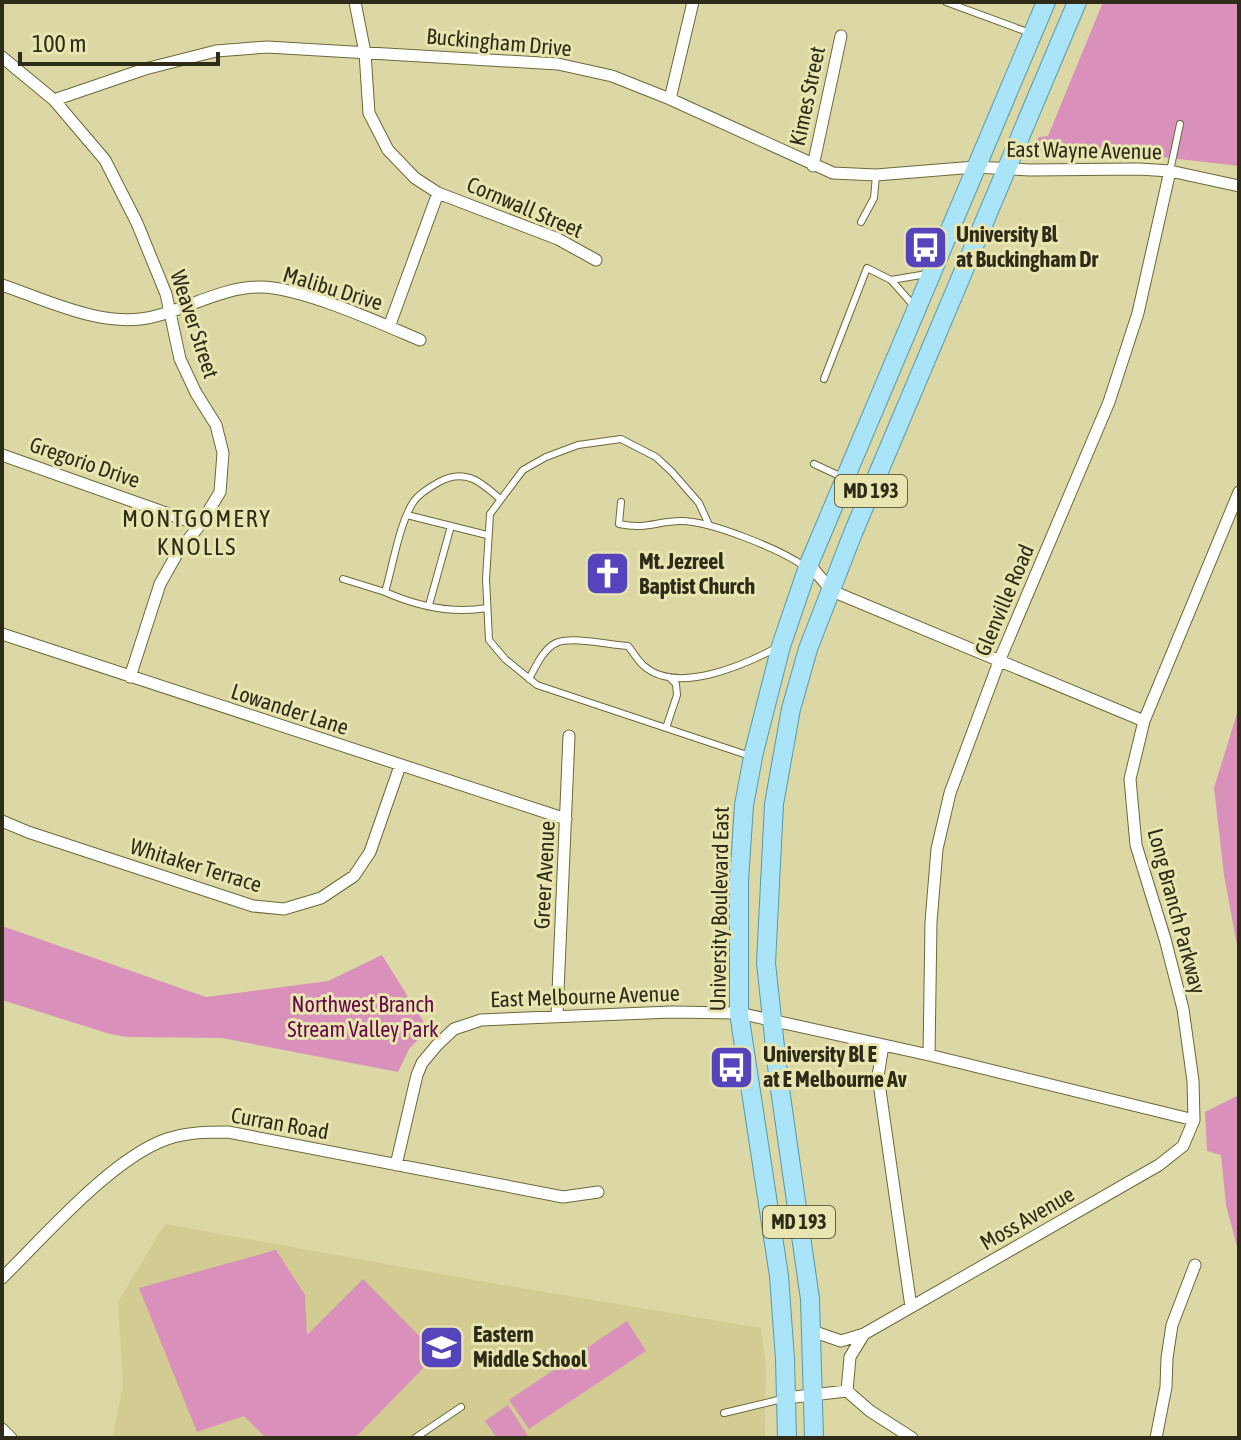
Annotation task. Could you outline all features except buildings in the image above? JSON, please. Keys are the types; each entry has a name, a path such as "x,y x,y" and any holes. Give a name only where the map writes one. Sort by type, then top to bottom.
{"main road":[{"name":"University Boulevard East","path":"787,1438 779,1276 739,1013 739,881 744,805 781,646 808,566 1046,2"},
{"name":"MD 193","path":"814,1438 812,1331 766,963 774,804 791,709 808,649 853,533 1077,2"}],"street":[{"name":"Cornwall Street","path":"355,2 365,53 369,113 388,150 415,178 438,193 558,239 596,260"},
{"path":"670,99 693,2"},
{"name":"Kimes Street","path":"813,166 841,36"},
{"name":"Buckingham Drive","path":"54,100 132,73 216,51 267,47 558,64 612,76 833,173 876,175 975,167"},
{"name":"Weaver Street","path":"2,57 54,100 105,160 166,294 180,359 216,425 223,453 220,492 200,525 178,552 160,584 130,677"},
{"name":"East Wayne Avenue","path":"975,167 1170,171 1239,186"},
{"name":"Glenville Road","path":"929,1055 931,922 937,849 950,793 1000,659 1109,402 1138,313 1170,171"},
{"path":"389,327 438,193"},
{"name":"Malibu Drive","path":"2,285 96,316 119,319 154,317 230,291 263,287 302,295 420,340"},
{"name":"Gregorio Drive","path":"2,455 200,525"},
{"name":"Long Branch Parkway","path":"1194,1120 1193,1081 1183,1009 1136,845 1130,779 1144,721 1239,492"},
{"path":"808,566 832,591 1144,721"},
{"name":"Lowander Lane","path":"2,634 566,819"},
{"name":"Greer Avenue","path":"557,1015 569,736"},
{"name":"Whitaker Terrace","path":"2,821 253,906 284,909 321,898 354,876 370,852 400,766"},
{"name":"East Melbourne Avenue","path":"396,1165 422,1063 454,1029 481,1020 557,1015 739,1013 929,1055 1194,1120"},
{"path":"883,1045 878,1076 911,1307"},
{"name":"Moss Avenue","path":"812,1331 841,1341 864,1334 1159,1165 1183,1146 1194,1120"},
{"name":"Curran Road","path":"2,1278 111,1172 131,1157 165,1140 195,1132 228,1132 563,1197 598,1192"},
{"path":"1156,1438 1166,1387 1172,1325 1195,1265"},
{"path":"847,1391 850,1357 864,1334"},
{"path":"786,1398 847,1391 870,1411 912,1438"},
{"path":"2,1429 11,1438"}],"lane":[{"path":"946,2 1033,34"},
{"path":"1170,171 1180,124"},
{"path":"861,222 874,198 876,175"},
{"path":"824,379 867,268 891,280 916,309"},
{"path":"891,280 930,273"},
{"path":"709,525 699,503 672,472 656,457 621,439 578,445 553,454 523,470 490,514 487,535 489,640 505,659 537,685 753,757"},
{"path":"814,464 845,479"},
{"path":"385,592 407,515 415,500 429,488 453,474 469,477 500,499"},
{"path":"621,502 619,524 644,527 678,520 709,525 808,566"},
{"path":"407,515 487,535"},
{"path":"429,605 451,526"},
{"path":"343,579 460,612 487,608"},
{"path":"529,679 554,643 569,641 628,646 644,667 669,677 687,679 742,665 781,646"},
{"path":"666,728 677,695 676,684 669,677"},
{"path":"724,1413 786,1398"},
{"path":"415,1438 461,1407"}],"shaded area":[{"name":"Eastern Middle School","path":"165,1224 761,1328 766,1367 765,1438 112,1438 123,1386 118,1302"}],"green space":[{"path":"1103,2 1239,2 1239,166 1110,151 1041,150 1036,144 1039,137 1048,136"},
{"path":"1239,707 1239,956 1224,875 1214,788"},
{"name":"Northwest Branch Stream Valley Park","path":"2,926 206,997 328,981 382,955 428,1029 409,1049 398,1072 222,1038 126,1037 110,1034 2,1000"},
{"path":"1239,1095 1239,1254 1226,1205 1221,1155 1207,1151 1205,1112"},
{"path":"276,1250 305,1295 307,1335 363,1279 437,1354 355,1438 266,1438 244,1416 197,1432 139,1288"},
{"path":"627,1321 646,1351 529,1429 509,1400"},
{"path":"508,1405 529,1438 497,1438 485,1421"}],"place":[{"name":"University Bl at Buckingham Dr","path":"925,247"},
{"name":"Mt. Jezreel Baptist Church","path":"608,574"},
{"name":"University Bl E at E Melbourne Av","path":"732,1067"},
{"name":"Eastern Middle School","path":"442,1347"}],"district":[{"name":"MONTGOMERY KNOLLS","path":"197,533"}]}
